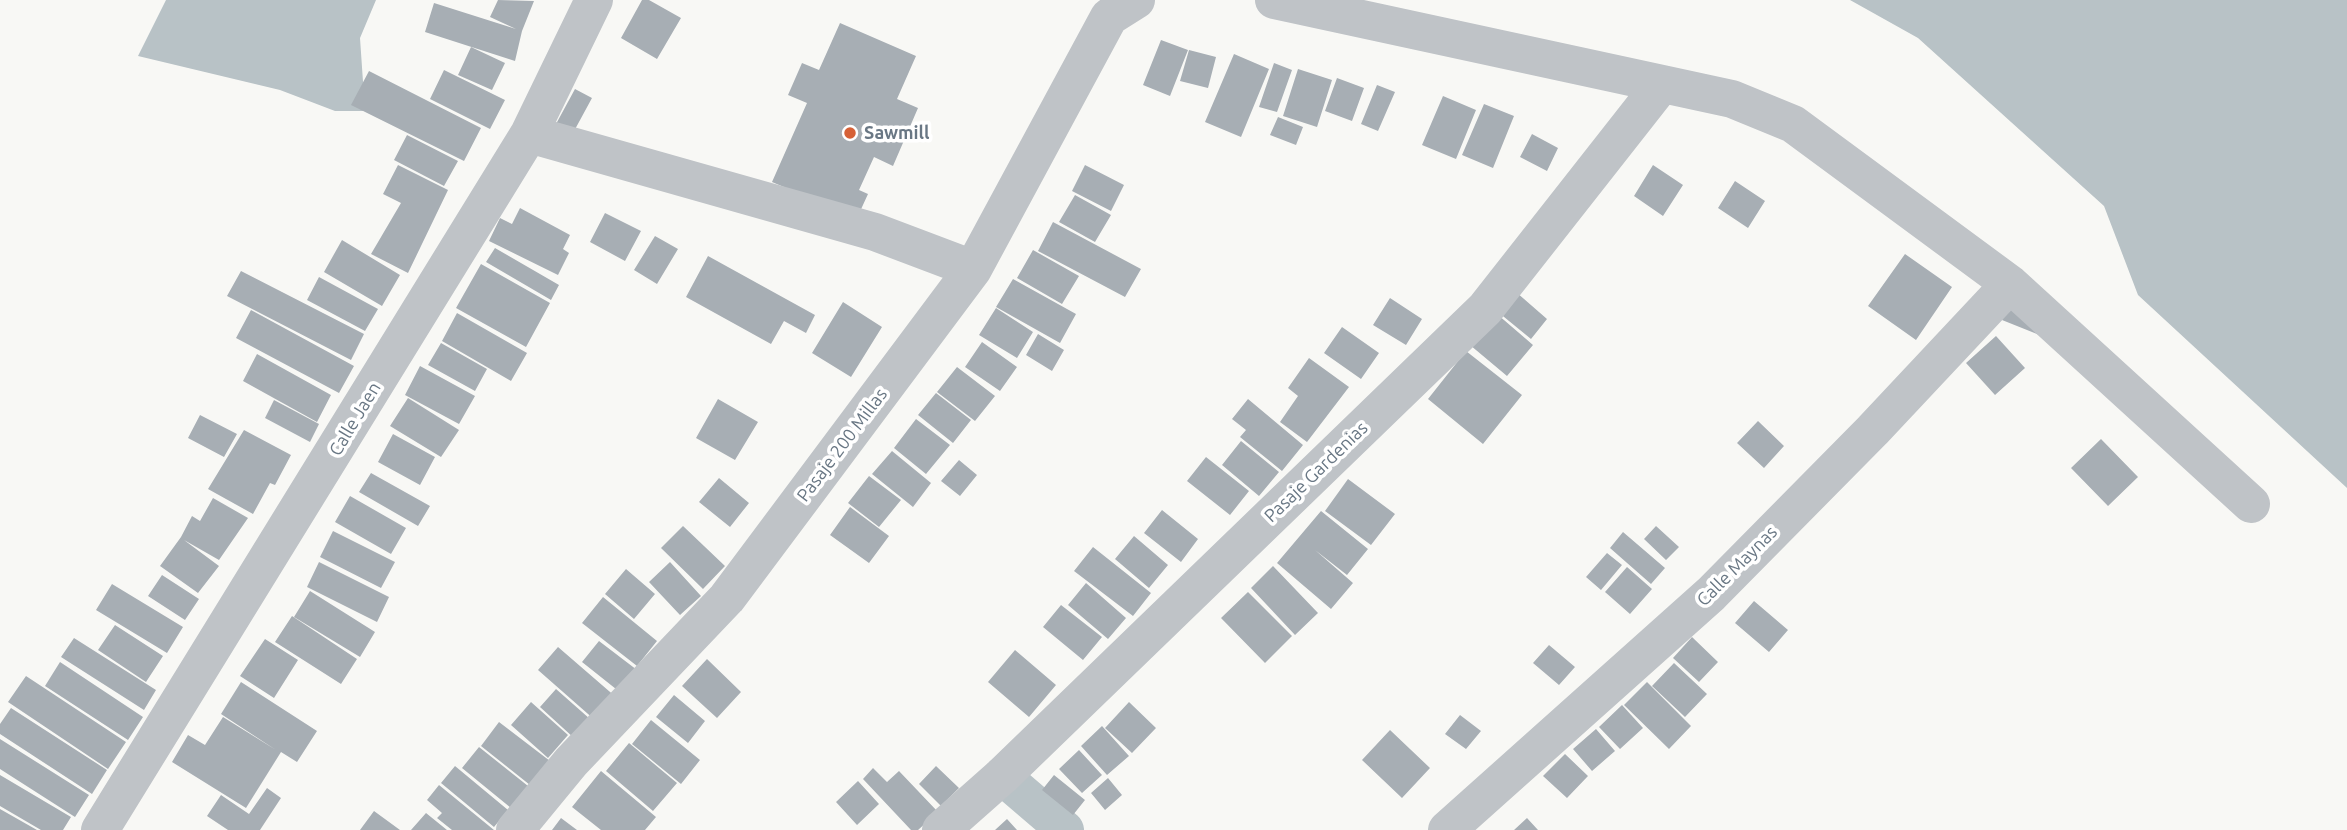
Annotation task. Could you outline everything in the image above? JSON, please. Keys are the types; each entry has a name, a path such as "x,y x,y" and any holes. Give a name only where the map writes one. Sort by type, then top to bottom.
{"street":[{"name":"Calle Jaen","path":"100,830 529,134 594,0"},
{"path":"1274,0 1732,99 1793,124 2010,284 2250,505"},
{"name":"Pasaje 200 Millas","path":"515,830 571,762 727,598 973,269 1123,8"},
{"name":"Pasaje Gardenias","path":"941,830 1012,766 1485,309 1661,85"},
{"path":"529,134 876,232 973,269"},
{"name":"Calle Maynas","path":"1447,830 1711,594 1873,430 2010,284"}],"shaded area":[{"path":"166,0 376,0 360,38 365,111 335,111 280,90 138,56"},
{"path":"1850,0 2347,0 2347,488 2138,295 2104,206 1918,38"}],"building":[{"path":"498,0 534,1 522,31 515,61 425,32 434,3 516,29 490,17"},
{"path":"642,0 649,0 681,18 657,59 621,38"},
{"name":"Sawmill","path":"840,23 916,56 897,99 918,108 893,166 874,157 859,190 868,194 857,218 772,182 807,103 788,95 802,63 819,70"},
{"path":"1161,40 1188,50 1170,96 1143,85"},
{"path":"471,47 505,63 492,90 458,75"},
{"path":"1189,50 1216,57 1208,88 1180,81"},
{"path":"1234,54 1269,69 1241,137 1205,122"},
{"path":"1274,63 1292,70 1277,112 1259,107"},
{"path":"1298,69 1332,80 1317,127 1283,116"},
{"path":"444,70 505,100 490,129 430,99"},
{"path":"369,71 481,128 464,161 351,105"},
{"path":"1337,78 1364,88 1352,121 1325,111"},
{"path":"1377,85 1395,92 1378,131 1361,124"},
{"path":"575,89 592,98 573,133 556,124"},
{"path":"1443,96 1476,110 1456,159 1422,145"},
{"path":"1484,104 1514,116 1493,168 1462,155"},
{"path":"1278,117 1303,127 1296,145 1270,135"},
{"path":"1532,134 1558,148 1547,171 1520,157"},
{"path":"407,135 458,161 444,186 394,160"},
{"path":"398,165 448,190 408,273 371,254 401,203 383,194"},
{"path":"1085,165 1124,185 1111,211 1072,191"},
{"path":"1653,165 1683,185 1663,216 1634,196"},
{"path":"1735,181 1765,201 1748,228 1718,208"},
{"path":"1075,195 1111,215 1095,242 1059,222"},
{"path":"520,208 570,235 563,249 569,253 558,275 489,241 500,218 512,224"},
{"path":"605,213 641,231 625,261 590,242"},
{"path":"1053,222 1141,269 1125,297 1038,251"},
{"path":"655,236 678,249 657,284 634,270"},
{"path":"342,240 400,275 382,306 324,272"},
{"path":"495,248 559,285 551,300 486,262"},
{"path":"1033,250 1079,276 1062,304 1017,278"},
{"path":"1905,254 1952,287 1916,340 1868,306"},
{"path":"708,256 815,315 806,333 784,321 771,344 686,297"},
{"path":"481,264 550,303 526,347 456,308"},
{"path":"241,271 364,334 351,360 227,296"},
{"path":"319,277 378,309 365,331 307,300"},
{"path":"1013,279 1076,314 1060,343 996,307"},
{"path":"1516,292 1547,319 1531,339 1498,312"},
{"path":"1390,298 1422,319 1406,345 1373,325"},
{"path":"2009,301 2042,336 2002,320"},
{"path":"843,302 882,327 851,377 812,353"},
{"path":"996,308 1033,332 1017,358 979,335"},
{"path":"251,310 354,366 339,393 236,338"},
{"path":"457,313 527,353 511,381 442,341"},
{"path":"1497,314 1533,345 1507,376 1470,345"},
{"path":"1342,327 1379,353 1361,379 1324,353"},
{"path":"1038,334 1064,350 1052,371 1026,355"},
{"path":"1996,336 2025,368 1995,395 1966,363"},
{"path":"982,342 1017,367 1000,391 965,367"},
{"path":"441,343 487,369 475,391 428,365"},
{"path":"1466,351 1522,395 1483,444 1428,399"},
{"path":"257,354 331,395 317,422 243,381"},
{"path":"1309,358 1349,387 1307,442 1280,422 1298,396 1288,388"},
{"path":"420,366 475,396 459,424 405,395"},
{"path":"957,367 995,396 975,421 937,392"},
{"path":"936,393 971,420 953,443 918,415"},
{"path":"408,398 459,430 441,457 390,426"},
{"path":"718,399 758,422 735,460 696,438"},
{"path":"1248,399 1303,445 1282,471 1240,437 1246,430 1232,419"},
{"path":"274,400 319,424 310,442 265,418"},
{"path":"200,415 237,434 224,457 188,438"},
{"path":"916,419 950,445 926,474 894,448"},
{"path":"1758,421 1784,446 1764,468 1737,443"},
{"path":"244,430 291,455 275,485 270,483 253,514 208,489"},
{"path":"393,434 435,457 420,485 378,462"},
{"path":"2101,439 2138,477 2108,506 2071,468"},
{"path":"1241,441 1279,472 1259,496 1222,465"},
{"path":"892,451 931,483 913,507 872,474"},
{"path":"1206,457 1249,491 1230,515 1187,481"},
{"path":"959,460 977,475 960,496 941,481"},
{"path":"371,473 430,506 418,526 359,492"},
{"path":"869,476 901,500 879,527 848,503"},
{"path":"719,478 749,503 730,527 699,502"},
{"path":"1348,479 1395,514 1371,545 1325,511"},
{"path":"350,496 406,528 391,554 335,522"},
{"path":"213,498 248,518 219,560 184,540 219,566 198,593 160,566 192,516 200,521"},
{"path":"850,507 889,536 869,563 830,535"},
{"path":"1162,510 1198,539 1181,562 1144,533"},
{"path":"1321,511 1368,549 1347,575 1315,550 1353,583 1331,609 1277,563"},
{"path":"683,526 725,566 703,589 661,548"},
{"path":"1656,526 1679,547 1666,560 1644,539"},
{"path":"333,531 395,562 381,588 320,557"},
{"path":"1623,532 1665,568 1651,584 1610,548"},
{"path":"1134,536 1168,565 1149,588 1115,559"},
{"path":"1093,547 1151,593 1133,616 1074,571"},
{"path":"1607,553 1622,565 1601,590 1586,577"},
{"path":"319,562 389,597 377,622 307,587"},
{"path":"670,562 701,596 680,615 649,582"},
{"path":"1273,566 1318,613 1295,635 1251,588"},
{"path":"1627,567 1652,589 1630,614 1605,592"},
{"path":"626,569 655,594 634,619 605,594"},
{"path":"162,575 199,599 185,620 148,596"},
{"path":"1086,583 1126,618 1108,639 1068,605"},
{"path":"112,584 183,627 167,653 96,610"},
{"path":"310,591 375,632 360,657 294,617"},
{"path":"1248,592 1292,636 1265,663 1221,618"},
{"path":"603,597 657,641 637,666 582,623"},
{"path":"1754,601 1788,630 1769,652 1735,623"},
{"path":"1061,605 1102,637 1083,660 1043,627"},
{"path":"292,616 357,659 341,684 275,642"},
{"path":"115,625 163,656 146,682 98,650"},
{"path":"1692,637 1718,662 1699,682 1673,658"},
{"path":"74,638 156,690 144,710 61,657"},
{"path":"265,639 298,660 274,698 240,676"},
{"path":"599,641 637,670 621,693 582,662"},
{"path":"1549,645 1575,667 1559,685 1533,663"},
{"path":"558,647 617,698 596,721 538,670"},
{"path":"1015,650 1056,685 1029,717 988,682"},
{"path":"707,659 741,692 717,718 682,686"},
{"path":"60,662 143,717 128,740 45,686"},
{"path":"1674,663 1707,694 1685,717 1652,686"},
{"path":"26,676 126,742 108,769 8,702"},
{"path":"241,682 317,731 297,762 281,752 246,808 172,762 188,735 205,745 223,717 276,750 221,714"},
{"path":"1647,682 1691,726 1669,749 1624,705"},
{"path":"556,689 590,719 574,738 540,707"},
{"path":"674,695 705,721 688,743 656,717"},
{"path":"531,702 568,735 548,758 511,725"},
{"path":"1129,702 1156,728 1132,753 1105,728"},
{"path":"1622,705 1643,728 1620,749 1599,727"},
{"path":"11,708 107,770 92,794 0,734 0,724"},
{"path":"1460,715 1481,731 1466,749 1445,734"},
{"path":"651,720 700,760 681,784 632,744"},
{"path":"499,722 550,761 530,785 481,746"},
{"path":"1102,726 1129,756 1107,775 1081,746"},
{"path":"1596,729 1615,751 1592,771 1573,749"},
{"path":"1390,730 1430,768 1402,798 1362,760"},
{"path":"0,739 89,795 75,817 0,769"},
{"path":"629,743 677,783 653,811 606,771"},
{"path":"479,747 528,786 511,808 462,768"},
{"path":"1079,750 1102,775 1082,793 1059,769"},
{"path":"1565,754 1588,776 1567,798 1543,776"},
{"path":"455,766 508,810 494,827 441,783"},
{"path":"936,766 959,788 941,806 919,784"},
{"path":"873,768 887,782 899,771 938,812 918,830 911,830 863,779"},
{"path":"601,771 656,817 645,830 601,830 572,807"},
{"path":"0,775 71,817 63,830 41,830 0,806"},
{"path":"1054,775 1085,800 1073,815 1042,790"},
{"path":"1108,778 1122,795 1105,810 1091,793"},
{"path":"858,781 879,804 857,825 836,802"},
{"path":"439,785 494,830 452,830 437,818 442,813 427,800"},
{"path":"267,788 281,798 260,830 228,830 207,816 221,795 249,814"},
{"path":"0,809 37,830 0,830"},
{"path":"374,811 400,830 360,830"},
{"path":"426,813 447,830 411,830"},
{"path":"561,818 577,830 552,830"},
{"path":"1527,818 1538,830 1514,830"},
{"path":"1007,819 1017,830 995,830"}],"waterway":[{"path":"1002,776 1065,830"}],"place":[{"name":"Sawmill","path":"850,133"}]}
